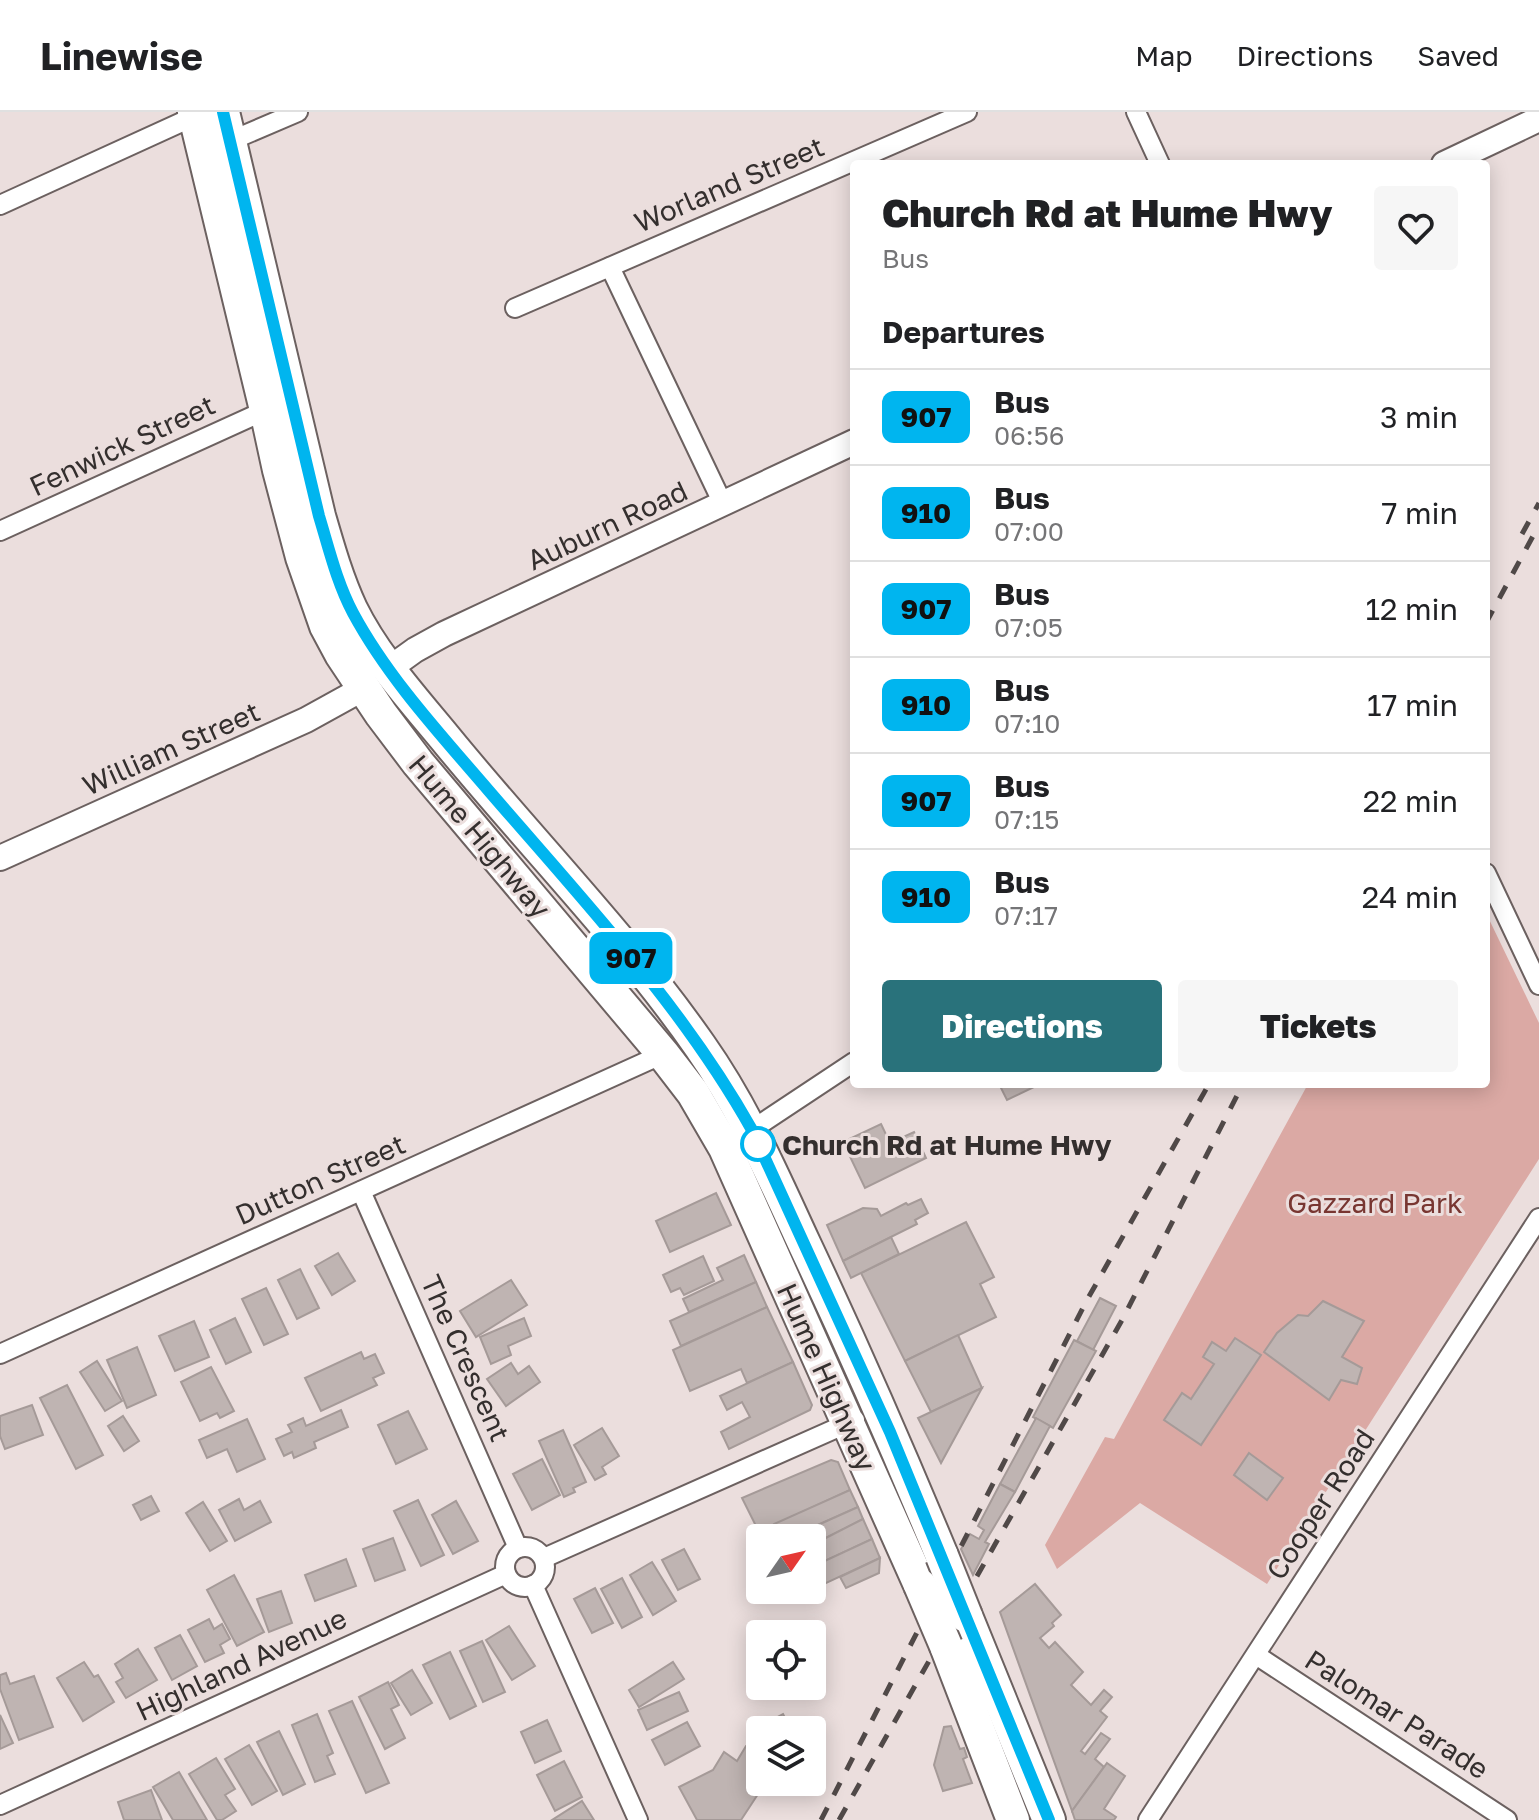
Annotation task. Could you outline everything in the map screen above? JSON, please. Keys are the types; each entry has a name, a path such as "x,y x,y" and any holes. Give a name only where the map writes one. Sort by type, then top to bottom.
{"highway":[{"name":"Hume Highway","path":"211,120 279,470 316,600 341,654 418,763 693,1093 738,1139 880,1409 1049,1820"},
{"name":"Hume Highway","path":"211,120 327,544 351,610 390,668 469,768 664,998 726,1085 738,1139 847,1424 946,1646 1013,1820"},
{"path":"364,688 390,668"}],"main road":[{"path":"1452,160 1539,119"},
{"name":"Auburn Road","path":"390,668 444,634 850,444"},
{"name":"William Street","path":"0,858 306,720 364,688"}],"street":[{"path":"0,205 211,120 298,112"},
{"name":"Worland Street","path":"856,160 967,112"},
{"path":"1136,112 1158,160"},
{"name":"Worland Street","path":"515,308 850,163"},
{"path":"610,267 723,504"},
{"name":"Fenwick Street","path":"0,531 266,410"},
{"path":"1490,881 1539,985"},
{"name":"Dutton Street","path":"0,1354 663,1054"},
{"path":"738,1139 850,1065"},
{"name":"The Crescent","path":"361,1191 518,1548"},
{"name":"Cooper Road","path":"1148,1820 1539,1218"},
{"path":"544,1558 880,1409"},
{"path":"530,1547 544,1558 543,1577 533,1585 520,1587 506,1574 508,1555 518,1548 530,1547"},
{"name":"Highland Avenue","path":"0,1805 506,1574"},
{"path":"533,1585 638,1820"},
{"name":"Palomar Parade","path":"1256,1655 1507,1820"}],"green space":[{"name":"Gazzard Park","path":"1490,921 1539,1023 1539,1159 1267,1584 1140,1503 1057,1569 1045,1545 1105,1437 1114,1439 1306,1088 1490,1088"}],"building":[{"path":"1001,1088 1032,1088 1007,1100"},
{"path":"881,1124 890,1143 914,1132 926,1158 865,1188 843,1142"},
{"path":"716,1193 731,1225 670,1252 656,1221"},
{"path":"921,1199 928,1213 915,1220 917,1224 843,1261 827,1225 863,1208 877,1209 881,1216"},
{"path":"966,1222 994,1277 980,1284 996,1317 905,1361 861,1273"},
{"path":"891,1237 899,1254 851,1278 843,1261"},
{"path":"338,1253 355,1281 332,1295 315,1266"},
{"path":"744,1255 756,1282 689,1312 683,1299 723,1280 717,1268"},
{"path":"703,1256 714,1281 684,1295 680,1288 671,1292 663,1275"},
{"path":"300,1269 319,1308 297,1319 278,1280"},
{"path":"511,1280 527,1305 476,1337 460,1311"},
{"path":"756,1282 767,1307 681,1346 670,1321"},
{"path":"266,1288 288,1334 264,1345 242,1299"},
{"path":"1100,1298 1116,1306 1093,1350 1077,1341"},
{"path":"1323,1301 1364,1321 1342,1357 1362,1368 1357,1384 1341,1380 1329,1400 1264,1352 1277,1333 1298,1315 1308,1316"},
{"path":"767,1307 793,1362 747,1383 741,1369 690,1391 673,1350"},
{"path":"235,1318 251,1352 226,1364 210,1330"},
{"path":"524,1318 531,1336 508,1346 511,1355 491,1364 480,1337"},
{"path":"194,1321 209,1357 175,1371 159,1336"},
{"path":"958,1335 982,1388 931,1412 905,1361"},
{"path":"1235,1338 1261,1355 1201,1445 1164,1420 1182,1393 1191,1399 1214,1364 1203,1357 1212,1342 1226,1351"},
{"path":"1074,1340 1096,1351 1053,1428 1033,1417"},
{"path":"137,1347 156,1395 127,1408 107,1360"},
{"path":"361,1352 364,1359 375,1354 384,1373 373,1378 377,1385 321,1411 305,1378"},
{"path":"97,1361 122,1401 105,1411 80,1372"},
{"path":"793,1362 812,1405 810,1410 729,1449 721,1432 750,1417 742,1402 727,1410 720,1396"},
{"path":"511,1363 518,1374 529,1366 540,1382 506,1406 487,1379"},
{"path":"211,1367 234,1411 220,1418 217,1413 200,1421 181,1382"},
{"path":"67,1385 103,1455 76,1469 40,1398"},
{"path":"982,1388 941,1463 918,1418"},
{"path":"32,1405 43,1435 5,1449 0,1436 0,1416"},
{"path":"341,1410 348,1427 314,1442 316,1448 294,1458 292,1452 284,1456 276,1439 292,1432 288,1425 303,1418 306,1426"},
{"path":"408,1411 427,1449 396,1464 378,1425"},
{"path":"123,1416 139,1441 124,1451 108,1426"},
{"path":"1036,1418 1050,1426 1015,1492 1000,1484"},
{"path":"247,1419 265,1459 237,1472 227,1449 207,1458 199,1440"},
{"path":"602,1428 619,1456 602,1467 606,1474 595,1480 574,1445"},
{"path":"563,1430 586,1482 564,1497 539,1441"},
{"path":"1249,1453 1283,1478 1267,1500 1234,1475"},
{"path":"542,1459 560,1495 532,1510 513,1474"},
{"path":"831,1460 838,1462 850,1490 776,1524 755,1524 742,1498"},
{"path":"1000,1484 1015,1492 985,1542 989,1544 973,1575 961,1549 970,1534 979,1539 984,1530 978,1526"},
{"path":"850,1490 858,1507 820,1524 774,1524"},
{"path":"151,1496 159,1511 141,1520 133,1505"},
{"path":"239,1499 244,1510 260,1501 271,1522 235,1541 219,1510"},
{"path":"418,1500 444,1555 421,1566 394,1511"},
{"path":"456,1501 478,1541 453,1554 432,1515"},
{"path":"203,1502 227,1541 210,1551 186,1513"},
{"path":"858,1507 863,1519 826,1538 826,1524 820,1524"},
{"path":"863,1519 872,1539 826,1561 826,1538"},
{"path":"393,1538 405,1570 375,1581 363,1549"},
{"path":"872,1539 880,1558 826,1583 826,1560"},
{"path":"684,1549 700,1579 678,1590 662,1560"},
{"path":"880,1558 879,1573 846,1588 840,1577"},
{"path":"346,1559 356,1586 315,1601 305,1575"},
{"path":"652,1562 676,1601 653,1615 630,1575"},
{"path":"234,1575 264,1632 237,1646 207,1590"},
{"path":"622,1578 642,1617 622,1628 601,1589"},
{"path":"1035,1584 1061,1615 1040,1638 1049,1648 1055,1642 1083,1672 1071,1685 1091,1705 1104,1690 1112,1697 1100,1711 1107,1717 1081,1751 1085,1754 1101,1733 1110,1739 1095,1759 1104,1767 1072,1811 1000,1612"},
{"path":"595,1588 613,1623 592,1633 574,1599"},
{"path":"281,1591 292,1623 269,1632 257,1599"},
{"path":"209,1619 214,1629 222,1624 230,1639 220,1645 224,1653 205,1662 188,1630"},
{"path":"509,1626 535,1666 512,1680 486,1640"},
{"path":"180,1635 197,1666 172,1680 155,1648"},
{"path":"482,1641 505,1692 483,1702 460,1651"},
{"path":"138,1649 157,1680 126,1698 116,1682 123,1678 115,1664"},
{"path":"450,1652 476,1706 450,1719 423,1665"},
{"path":"84,1662 94,1677 98,1675 114,1702 83,1721 57,1678"},
{"path":"673,1662 684,1679 639,1707 629,1690"},
{"path":"412,1670 432,1703 411,1715 391,1683"},
{"path":"6,1673 10,1684 34,1676 53,1727 19,1740 0,1689 0,1675"},
{"path":"388,1682 399,1705 391,1709 405,1738 385,1749 359,1697"},
{"path":"679,1692 688,1711 647,1730 638,1710"},
{"path":"352,1701 389,1783 366,1793 329,1711"},
{"path":"317,1714 333,1753 327,1756 335,1774 315,1782 292,1725"},
{"path":"0,1715 13,1743 0,1749"},
{"path":"547,1720 561,1751 535,1763 521,1732"},
{"path":"687,1722 700,1746 665,1765 652,1740"},
{"path":"951,1726 960,1749 964,1748 967,1757 963,1759 972,1783 943,1791 934,1765 944,1727"},
{"path":"279,1731 305,1784 283,1795 257,1742"},
{"path":"249,1745 277,1791 252,1805 225,1759"},
{"path":"746,1746 746,1796 757,1796 741,1820 697,1820 679,1787 713,1770 724,1752 737,1761"},
{"path":"216,1758 235,1789 225,1795 236,1811 222,1820 217,1820 189,1774"},
{"path":"564,1761 582,1797 555,1811 537,1775"},
{"path":"1107,1763 1125,1776 1104,1809 1116,1817 1114,1820 1075,1820 1072,1811"},
{"path":"179,1772 207,1820 173,1820 153,1787"},
{"path":"151,1790 162,1820 124,1820 118,1802"},
{"path":"582,1801 594,1820 552,1820"}],"railway":[{"path":"1522,534 1539,503"},
{"path":"1490,616 1539,525"},
{"path":"821,1820 1087,1300 1207,1088"},
{"path":"839,1820 1122,1320 1241,1088"}],"bus line":[{"name":"907","path":"223,112 319,516 351,610 408,693 664,998 699,1044 752,1130 890,1432 1049,1820"}],"place":[{"name":"Church Rd at Hume Hwy","path":"758,1144"}]}
